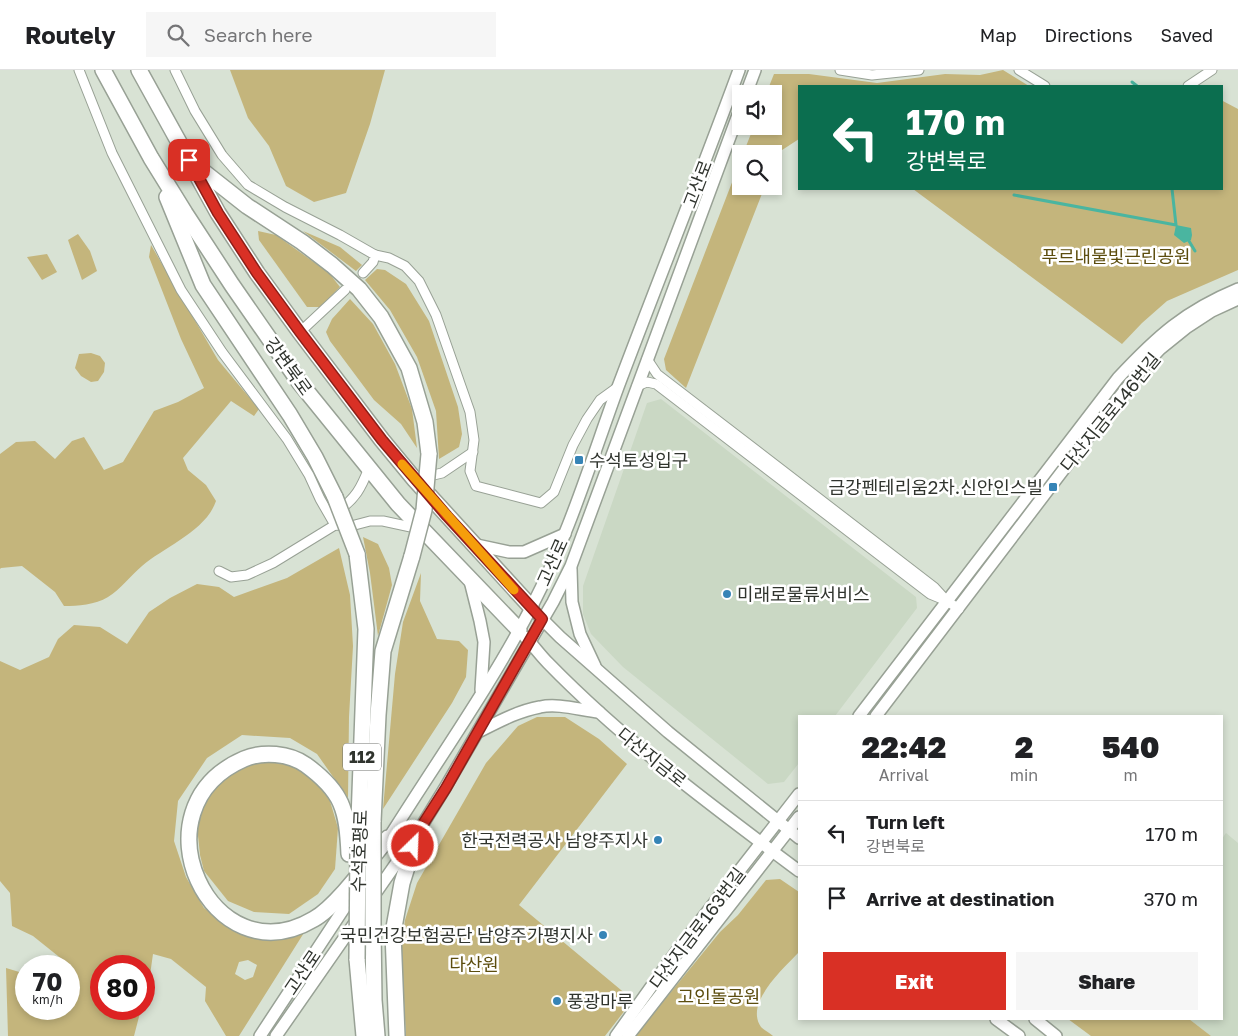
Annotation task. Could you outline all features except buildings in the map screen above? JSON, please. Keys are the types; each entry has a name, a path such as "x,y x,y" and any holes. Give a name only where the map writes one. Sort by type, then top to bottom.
{"highway":[{"name":"강변북로","path":"103,70 151,158 232,285 300,383 398,504 519,630"},
{"name":"강변북로","path":"138,70 218,213 257,273 300,332 382,440 415,480 531,607"},
{"name":"수석호평로","path":"151,158 203,285 290,415 315,457 335,496 357,554 366,629 366,666 353,851 356,936 364,1036"},
{"name":"수석호평로","path":"189,160 247,206 325,259 359,289 381,317 409,368 425,422 429,454 424,510 383,651 373,822 374,1000 377,1036"},
{"path":"353,851 343,806 337,795 323,778 302,762 290,757 262,754 246,758 231,765 208,784 197,802 191,818 189,855 193,872 204,894 224,915 245,926 263,932 280,932 296,928 316,918 338,897 388,838"},
{"path":"397,1036 393,933 402,884 418,832"}],"street":[{"path":"79,70 112,152 181,290 222,352 287,439 335,525"},
{"path":"175,70 195,111 222,155 248,185 375,255 389,258 404,266 420,281 436,315 470,412 474,440 470,471 476,486 541,502 554,492 573,445 587,419 600,400 618,387"},
{"name":"고산로","path":"260,1036 333,927 480,694 531,607 565,534 618,387 739,70"},
{"path":"749,85 755,70"},
{"path":"840,70 872,75 919,70"},
{"path":"1019,70 1043,85"},
{"path":"1190,85 1212,70"},
{"name":"고산로","path":"276,1036 418,832 530,642 571,566 732,131"},
{"path":"364,273 373,262 375,255"},
{"name":"다산지금로146번길","path":"860,715 1102,398 1137,358 1158,336 1183,318 1210,301 1238,289"},
{"path":"300,332 345,290"},
{"name":"다산지금로146번길","path":"877,715 1145,365 1186,328 1212,311 1238,299"},
{"path":"647,359 657,374 927,581 947,601 959,609"},
{"path":"637,386 647,382 656,384 930,594 947,601"},
{"path":"415,480 442,473 472,452"},
{"path":"330,516 350,503 359,491 369,468"},
{"path":"219,571 231,577 247,575 273,563 335,525 351,526 370,521 383,521 422,530"},
{"path":"472,544 509,552 524,552 565,534"},
{"path":"571,566 572,602 580,634 597,670"},
{"path":"470,579 484,642 484,662 480,694"},
{"name":"다산지금로","path":"531,607 560,637 668,732 798,837"},
{"name":"다산지금로","path":"519,630 546,662 598,712 648,756 798,870"},
{"path":"478,732 516,714 541,706 558,706 598,712"},
{"path":"778,822 798,795"},
{"path":"789,830 798,818"},
{"name":"다산지금로163번길","path":"616,1036 676,952 778,822"},
{"name":"다산지금로163번길","path":"628,1036 789,830"},
{"path":"997,1020 1014,1034"},
{"path":"1036,1020 1056,1036"}],"shaded area":[{"path":"661,399 916,597 917,608 836,715 798,715 798,764 784,782 768,784 623,667 591,634 583,614 583,586 647,403"},
{"path":"1226,833 1238,843 1238,1036 1211,1036 1190,1020 1223,1020 1223,837"}],"green space":[{"path":"230,70 385,70 370,124 346,193 314,202 286,186 269,146 248,118"},
{"path":"1003,70 1027,85 798,85 798,140 782,150 782,145 747,145 750,135 782,135 782,85 770,85 774,74 809,74 877,83 945,74 980,75"},
{"name":"푸르내물빛근린공원","path":"1223,101 1238,109 1238,270 1167,301 1122,344 914,190 1223,190"},
{"path":"732,182 732,195 761,195 686,388 666,370 664,359"},
{"path":"258,231 276,235 329,273 340,287 320,307 307,307 259,240"},
{"path":"303,231 340,247 362,265 356,271"},
{"path":"78,234 90,251 97,271 82,280 68,240"},
{"path":"151,245 218,360 259,409 254,416 231,401 183,458 188,470 206,485 216,501 211,512 203,521 194,530 142,566 108,597 92,603 64,606 55,592 22,566 0,569 0,454 16,442 35,441 55,459 72,441 84,437 104,470 123,462 154,411 178,402 204,388 181,339 149,257"},
{"path":"47,254 57,272 42,280 27,257"},
{"path":"377,269 385,270 406,284 429,321 458,407 462,434 459,447 439,459 436,411 417,357 390,310 365,280"},
{"path":"350,299 373,324 395,364 412,409 417,448 401,424 374,400 330,341 326,332 332,319"},
{"path":"91,353 100,356 105,363 104,372 98,381 91,382 81,376 75,368 79,354"},
{"path":"363,537 378,544 389,568 392,585 378,636 370,573"},
{"path":"339,548 350,595 353,646 349,717 348,798 317,754 290,738 242,735 207,758 178,801 174,841 186,877 204,908 228,924 307,928 239,1036 226,1036 205,1001 206,987 171,959 153,954 90,955 90,1020 138,1020 134,1036 8,1036 6,968 15,971 15,1020 80,1020 80,955 57,955 33,936 12,926 10,893 0,881 0,661 20,670 49,657 58,639 74,625 100,627 127,644 149,612 170,598 197,584 219,587 234,597 287,578","holes":["248,960 257,965 253,977 245,980 235,974 239,962"]},
{"path":"421,573 420,601 437,639 459,641 468,650 466,677 452,703 383,809 395,674 403,622"},
{"name":"다산원","path":"537,717 565,717 599,739 627,764 519,905 633,1000 605,1036 406,1036 401,949 405,920 417,883 486,763 518,726"},
{"path":"272,758 299,768 316,780 330,801 338,828 335,869 318,894 289,914 254,912 228,901 204,871 200,855 197,826 203,802 219,776 244,761"},
{"name":"고인돌공원","path":"780,879 798,891 798,953 768,986 758,1007 757,1018 761,1027 773,1036 635,1036 720,932 738,915 766,880"},
{"path":"1069,1020 1190,1020 1211,1036 1091,1036"}],"water":[{"path":"1176,225 1191,228 1191,240 1184,243 1174,235"}],"waterway":[{"path":"1132,82 1136,85"},
{"path":"1014,195 1176,225 1172,190"},
{"path":"1189,241 1195,251"}],"slow traffic":[{"path":"402,464 514,590"}],"place":[{"name":"수석토성입구","path":"579,460"},
{"name":"금강펜테리움2차.신안인스빌","path":"1053,487"},
{"name":"미래로물류서비스","path":"727,594"},
{"name":"한국전력공사 남양주지사","path":"658,840"},
{"name":"국민건강보험공단 남양주가평지사","path":"603,935"},
{"name":"풍광마루","path":"557,1001"}],"route":[{"path":"189,160 218,213 257,273 382,440 447,516 542,619 446,788 418,832 413,846"}]}
